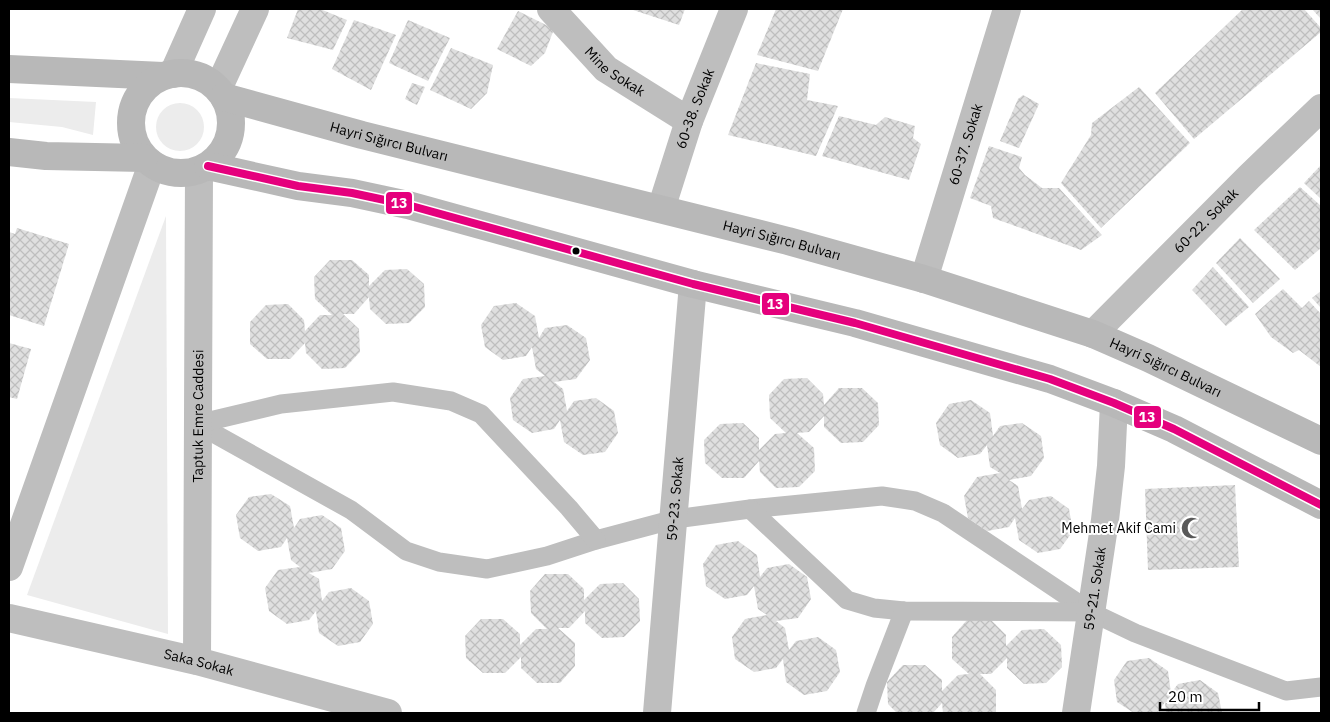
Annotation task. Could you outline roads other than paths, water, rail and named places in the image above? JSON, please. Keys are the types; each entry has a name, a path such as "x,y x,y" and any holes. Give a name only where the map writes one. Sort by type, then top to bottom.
{"street":[{"path":"9,69 168,75 193,74 208,80 221,93 231,115 230,135 222,153 203,168 179,174 164,171 148,161 134,141 131,132 132,112 138,98 146,86 168,75 202,9"},
{"path":"221,93 255,9"},
{"name":"Mine Sokak","path":"551,9 606,70 689,121"},
{"name":"60-38. Sokak","path":"662,209 689,121 734,9"},
{"name":"60-37. Sokak","path":"924,279 1007,9"},
{"name":"Hayri Sığırcı Bulvarı","path":"221,93 372,138 788,241 924,279 1093,334 1148,358 1321,441"},
{"name":"60-22. Sokak","path":"1093,334 1249,177 1321,108"},
{"path":"9,152 46,156 148,161"},
{"path":"9,567 148,161"},
{"path":"203,168 298,186 352,193 408,205 693,284 855,324 1050,379 1114,402 1174,429 1321,505"},
{"name":"Taptuk Emre Caddesi","path":"197,661 197,424 203,168"},
{"name":"59-23. Sokak","path":"657,713 693,284"},
{"name":"59-21. Sokak","path":"1076,713 1105,520 1111,466 1114,402"},
{"name":"Saka Sokak","path":"9,618 197,661 388,713"}],"lane":[{"path":"197,424 281,404 393,392 451,401 481,414 569,508 596,540"},
{"path":"197,424 350,510 406,551 439,562 487,569 547,556 596,540 674,519 750,509 882,496 915,501 943,513 1091,612 1135,633 1286,691 1321,688"},
{"path":"750,509 847,600 874,608 904,611 1091,612"},
{"path":"866,713 904,611"}],"place":[{"name":"Mehmet Akif Cami","path":"1192,528"}]}
